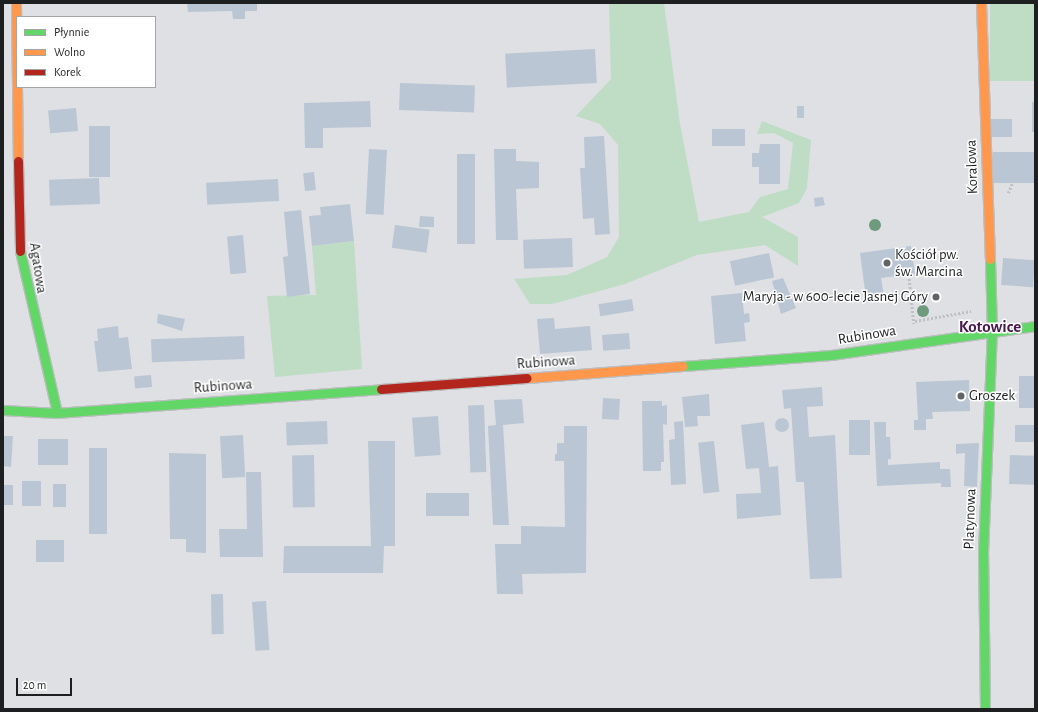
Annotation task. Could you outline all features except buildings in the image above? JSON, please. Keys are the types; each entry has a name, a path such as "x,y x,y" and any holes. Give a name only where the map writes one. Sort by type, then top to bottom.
{"street":[{"name":"Agatowa","path":"16,3 16,16"},
{"name":"Koralowa","path":"980,3 992,331"},
{"name":"Agatowa","path":"17,88 20,257 57,413"},
{"name":"Rubinowa","path":"3,410 57,413 831,355 1035,326"},
{"name":"Platynowa","path":"985,709 983,553 992,331"}],"path":[{"path":"909,275 915,342"}],"green space":[{"path":"609,3 664,3 680,124 699,222 749,212 760,197 788,189 793,143 774,133 757,134 762,121 811,140 807,188 799,203 762,217 798,237 798,266 765,245 697,255 625,284 552,304 530,304 514,279 567,275 607,257 619,237 618,145 600,124 576,116 611,79"},
{"path":"990,3 1035,3 1035,81 990,81"},
{"path":"354,241 362,369 275,377 267,296 316,295 312,246"}],"traffic: fast":[{"path":"20,251 57,413"},
{"path":"985,709 983,553 992,331 990,259"},
{"path":"683,366 831,355 1035,326"},
{"path":"3,410 57,413 381,389"}],"traffic: slow":[{"path":"16,3 16,16"},
{"path":"981,3 990,259"},
{"path":"17,88 18,161"},
{"path":"527,378 683,366"}],"traffic: jam":[{"path":"18,161 20,251"},
{"path":"381,389 527,378"}],"place":[{"name":"Kościół pw. św. Marcina","path":"887,263"},
{"name":"Maryja - w 600-lecie Jasnej Góry","path":"936,297"},
{"name":"Groszek","path":"961,396"}],"district":[{"name":"Kotowice","path":"990,327"}]}
